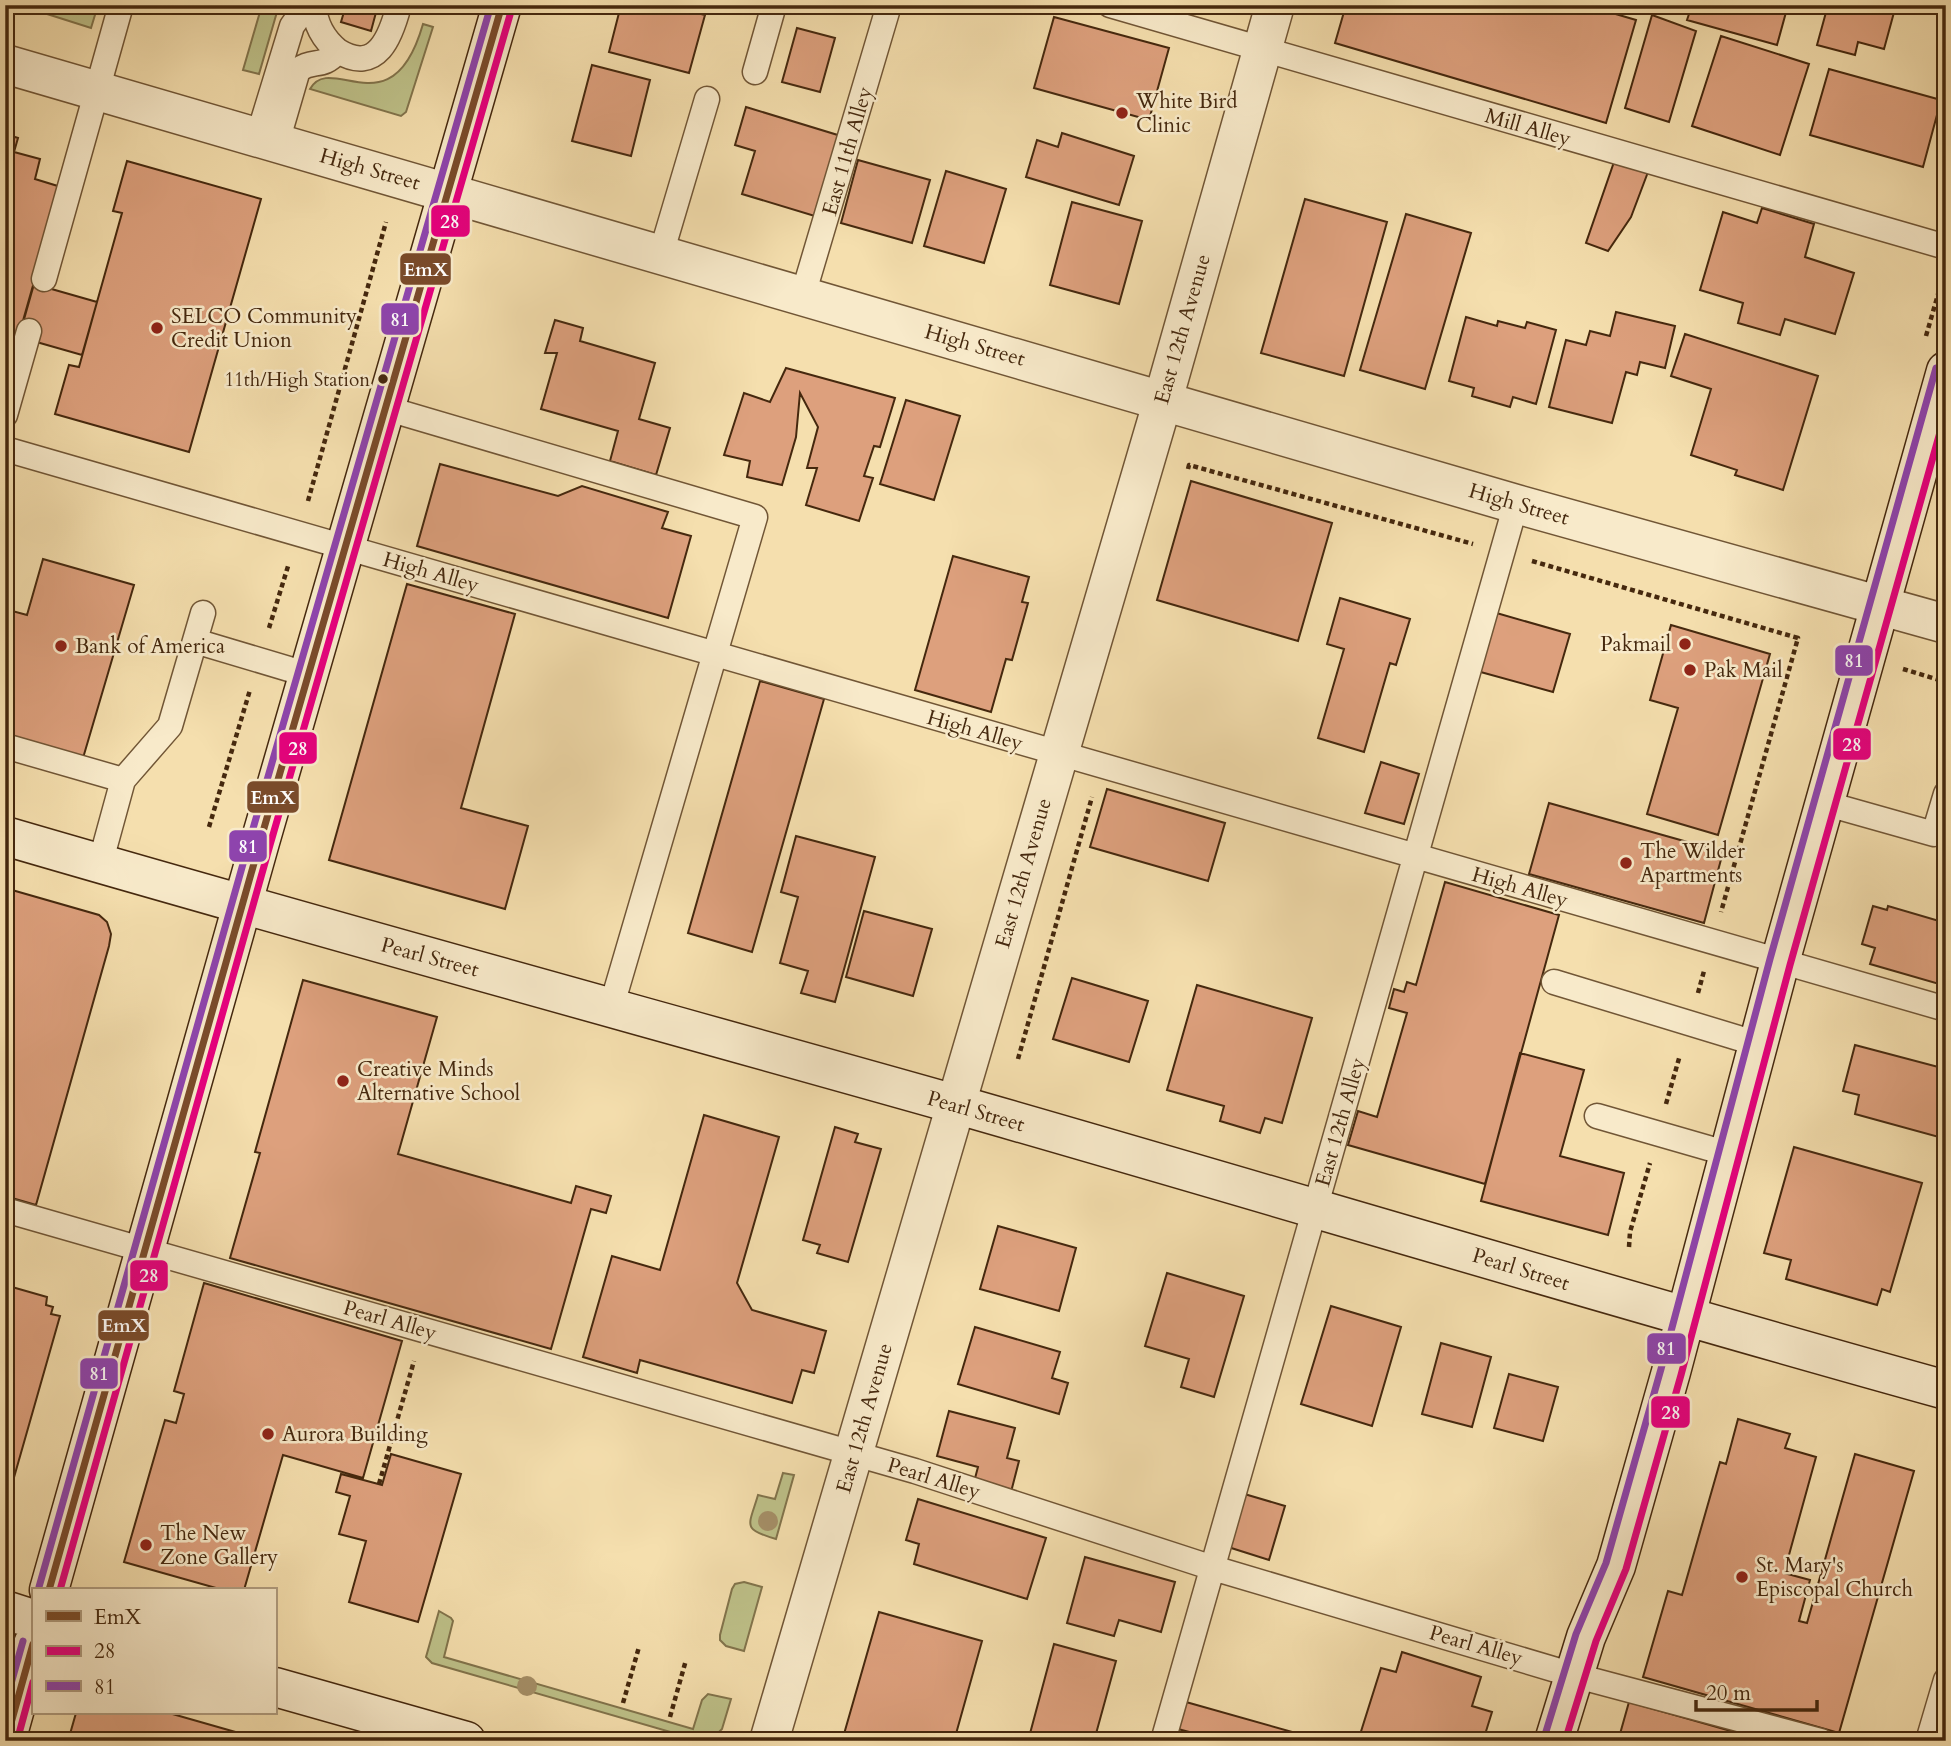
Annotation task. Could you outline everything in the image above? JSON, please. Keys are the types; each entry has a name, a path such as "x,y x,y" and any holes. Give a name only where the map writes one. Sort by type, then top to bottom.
{"main road":[{"path":"49,1588 502,5"},
{"name":"East 12th Avenue","path":"769,1741 1163,400 1275,5"},
{"name":"High Street","path":"5,64 1516,504 1946,624"},
{"path":"1554,1741 1573,1675 1616,1566 1780,962 1946,371"},
{"name":"Pearl Street","path":"5,836 243,906 957,1105 1684,1318 1946,1390"},
{"path":"5,1610 32,1619"},
{"path":"6,1741 32,1648"},
{"path":"276,1687 466,1741"}],"lane":[{"path":"44,279 121,5"},
{"path":"267,140 292,26 307,5"},
{"path":"314,5 320,30 330,44 338,51 359,59 371,57 385,42 399,5"},
{"path":"755,72 774,5"},
{"name":"East 11th Alley","path":"803,296 889,5"},
{"name":"Mill Alley","path":"1110,5 1946,247"},
{"path":"267,140 298,70 306,65 325,63 338,51"},
{"path":"661,254 706,99"},
{"path":"5,415 29,331"},
{"path":"385,408 755,517 611,1008"},
{"name":"High Alley","path":"5,449 1946,1009"},
{"name":"East 12th Alley","path":"1163,1741 1516,504"},
{"path":"100,864 124,780 170,726 203,613"},
{"path":"195,642 309,675"},
{"path":"5,746 124,780"},
{"path":"1824,803 1934,834 1946,794"},
{"path":"1554,982 1758,1044"},
{"path":"1597,1116 1729,1154"},
{"name":"Pearl Alley","path":"5,1210 915,1471 1213,1568 1573,1675 1821,1741"},
{"path":"1928,1741 1946,1680"}],"path":[{"path":"209,827 328,433 386,222"},
{"path":"379,1484 407,1387"},
{"path":"623,1703 639,1647"},
{"path":"670,1717 686,1660"}],"green space":[{"path":"46,5 74,12 77,5 98,5 91,28 44,13"},
{"path":"262,5 279,5 259,74 243,70"},
{"path":"423,24 433,27 406,112 401,116 310,89 320,80 332,78 363,83 379,82 395,74 410,56"},
{"path":"783,1473 794,1475 776,1539 757,1532 750,1525 758,1495 775,1499"},
{"path":"744,1582 762,1587 744,1651 726,1646 720,1640 720,1635 732,1589 735,1584"},
{"path":"439,1611 453,1621 444,1657 693,1729 702,1700 708,1694 731,1699 722,1729 712,1739 698,1740 432,1663 426,1657"}],"building":[{"path":"346,5 378,5 371,31 341,22"},
{"path":"621,5 666,5 705,15 689,73 609,52"},
{"path":"1346,5 1585,5 1636,20 1606,123 1335,43"},
{"path":"1692,5 1788,5 1777,45 1687,20"},
{"path":"1828,5 1896,5 1884,49 1858,42 1855,55 1817,45"},
{"path":"1652,15 1696,31 1669,122 1625,108"},
{"path":"1054,17 1169,48 1149,120 1034,88"},
{"path":"797,28 835,38 820,92 782,82"},
{"path":"1721,36 1809,64 1780,155 1692,126"},
{"path":"592,65 650,80 631,156 572,141"},
{"path":"1829,69 1941,100 1923,167 1810,135"},
{"path":"746,107 841,136 818,217 742,194 755,151 735,145"},
{"path":"1062,133 1134,156 1119,205 1026,177 1037,140 1058,147"},
{"path":"5,134 18,138 14,152 40,159 35,179 61,187 5,384"},
{"path":"858,160 930,180 912,243 841,223"},
{"name":"SELCO Community Credit Union","path":"127,161 261,199 189,452 55,414 69,365 79,367 122,213 113,211"},
{"path":"1614,162 1648,172 1631,217 1608,251 1586,243"},
{"path":"946,171 1006,189 984,263 924,246"},
{"path":"1305,199 1387,222 1344,376 1261,353"},
{"path":"1072,202 1142,221 1119,304 1050,285"},
{"path":"1762,208 1814,224 1805,257 1854,273 1835,334 1785,319 1780,335 1738,323 1743,303 1700,290 1723,212 1757,223"},
{"path":"1406,214 1471,233 1425,389 1360,370"},
{"path":"34,284 97,302 82,355 19,337"},
{"path":"1616,312 1675,326 1665,368 1640,362 1637,375 1626,372 1612,423 1549,407 1566,340 1586,345 1590,331 1610,336"},
{"path":"1466,317 1497,326 1498,321 1525,328 1527,322 1556,330 1536,404 1513,397 1510,407 1472,396 1474,388 1449,381"},
{"path":"555,320 583,328 580,341 655,363 639,419 670,428 656,475 610,461 618,431 541,409 557,353 545,353"},
{"path":"1685,334 1818,376 1783,490 1735,475 1737,470 1691,455 1711,389 1671,376"},
{"path":"786,368 895,398 880,447 874,446 864,476 873,478 859,521 806,505 817,468 807,468 818,427 800,393 796,437 782,485 747,477 750,461 724,455 744,393 770,402"},
{"path":"906,400 960,416 934,500 880,484"},
{"path":"440,464 558,496 582,486 668,512 662,528 691,536 668,618 417,546"},
{"path":"1191,481 1332,523 1298,641 1157,600"},
{"path":"1946,545 1946,565 1940,563"},
{"path":"953,556 1029,577 1022,602 1028,603 1012,660 1006,659 991,712 915,690"},
{"name":"Bank of America","path":"43,559 134,585 83,758 5,735 5,693 10,677 5,676 5,609 27,615"},
{"path":"407,584 515,614 461,808 528,826 505,909 329,860"},
{"path":"1340,598 1410,619 1396,665 1390,663 1364,752 1318,738 1344,649 1327,644"},
{"path":"1493,612 1570,634 1553,692 1477,671"},
{"path":"1671,625 1770,654 1718,835 1647,814 1678,708 1650,700"},
{"path":"760,681 824,699 752,952 688,933"},
{"path":"1381,762 1419,774 1404,824 1365,813"},
{"path":"1107,789 1225,823 1208,881 1090,847"},
{"name":"The Wilder Apartments","path":"1549,803 1723,852 1704,923 1529,874"},
{"path":"796,836 875,857 835,1002 801,993 808,971 780,963 798,897 781,892"},
{"path":"1445,882 1559,915 1485,1184 1348,1145 1358,1111 1377,1117 1407,1013 1389,1008 1394,989 1404,992 1407,982 1416,985"},
{"path":"5,888 99,915 107,922 111,934 36,1205 5,1196"},
{"path":"1873,906 1887,910 1888,906 1946,923 1946,986 1870,964 1875,948 1862,944"},
{"path":"864,911 932,929 913,996 846,977"},
{"path":"1072,978 1148,1001 1129,1062 1053,1039"},
{"path":"303,980 437,1017 398,1154 571,1203 576,1186 611,1196 606,1213 591,1209 551,1349 230,1258 260,1153 255,1152"},
{"path":"1197,985 1312,1018 1282,1123 1265,1118 1260,1133 1220,1121 1224,1106 1167,1090"},
{"path":"1855,1045 1946,1069 1946,1139 1855,1114 1859,1095 1843,1091"},
{"path":"1520,1053 1584,1070 1560,1156 1624,1173 1608,1235 1481,1201"},
{"path":"704,1115 779,1137 737,1283 752,1310 826,1331 814,1373 802,1370 792,1403 640,1360 637,1373 583,1357 612,1256 660,1270"},
{"path":"835,1127 858,1134 855,1142 881,1149 848,1262 817,1253 820,1245 803,1240"},
{"path":"1794,1147 1922,1183 1890,1292 1882,1289 1877,1305 1786,1279 1791,1260 1764,1253"},
{"path":"998,1226 1076,1248 1059,1311 980,1289"},
{"path":"1167,1273 1244,1296 1214,1397 1181,1387 1189,1359 1145,1346"},
{"name":"Aurora Building","path":"204,1283 402,1341 363,1478 283,1455 245,1588 216,1588 124,1562 165,1420 176,1423 184,1394 174,1391"},
{"path":"5,1285 47,1297 46,1305 53,1307 51,1314 60,1316 5,1509"},
{"path":"1331,1306 1401,1327 1372,1426 1301,1404"},
{"path":"975,1327 1060,1352 1052,1378 1068,1383 1059,1414 958,1384"},
{"path":"1441,1343 1491,1357 1472,1427 1422,1414"},
{"path":"1509,1374 1558,1387 1543,1441 1494,1428"},
{"path":"949,1411 1015,1428 1007,1458 1019,1461 1011,1492 974,1482 978,1467 937,1456"},
{"name":"St. Mary's Episcopal Church","path":"1738,1419 1790,1434 1785,1448 1816,1457 1784,1573 1810,1580 1799,1621 1807,1623 1855,1454 1914,1471 1839,1733 1643,1677 1668,1591 1682,1595 1720,1462 1726,1464"},
{"path":"391,1454 461,1474 418,1622 349,1602 366,1541 339,1534 350,1496 336,1492 341,1474 382,1485"},
{"path":"1241,1493 1285,1506 1269,1560 1225,1546"},
{"path":"918,1499 1046,1538 1027,1599 914,1564 919,1544 906,1540"},
{"path":"1085,1557 1175,1582 1161,1632 1119,1620 1114,1636 1067,1623"},
{"path":"879,1612 982,1641 954,1741 842,1741"},
{"path":"1054,1644 1116,1661 1094,1741 1028,1741"},
{"path":"1402,1652 1481,1677 1472,1706 1492,1712 1483,1741 1358,1741 1381,1668 1396,1672"},
{"path":"1186,1702 1310,1737 1309,1741 1191,1741 1193,1733 1178,1729"},
{"path":"1629,1702 1766,1741 1618,1741"},
{"path":"76,1714 172,1714 253,1737 252,1741 68,1741"}],"transit line":[{"name":"81","path":"39,1587 250,839 491,5"},
{"name":"EmX","path":"50,1588 260,842 502,5"},
{"name":"28","path":"61,1588 270,845 512,8"},
{"name":"81","path":"1544,1738 1576,1634 1606,1563 1661,1369 1770,959 1936,368"},
{"name":"28","path":"1565,1741 1596,1641 1626,1569 1681,1375 1790,965 1946,411"},
{"name":"81","path":"5,1705 23,1641"},
{"name":"EmX","path":"6,1741 32,1648"},
{"name":"28","path":"17,1741 32,1686"}],"place":[{"name":"White Bird Clinic","path":"1122,113"},
{"name":"SELCO Community Credit Union","path":"157,328"},
{"name":"11th/High Station","path":"383,379"},
{"name":"Pakmail","path":"1685,644"},
{"name":"Bank of America","path":"61,646"},
{"name":"Pak Mail","path":"1690,670"},
{"name":"The Wilder Apartments","path":"1626,863"},
{"name":"Creative Minds Alternative School","path":"343,1081"},
{"name":"Aurora Building","path":"268,1434"},
{"name":"The New Zone Gallery","path":"146,1545"},
{"name":"St. Mary's Episcopal Church","path":"1742,1577"}]}
